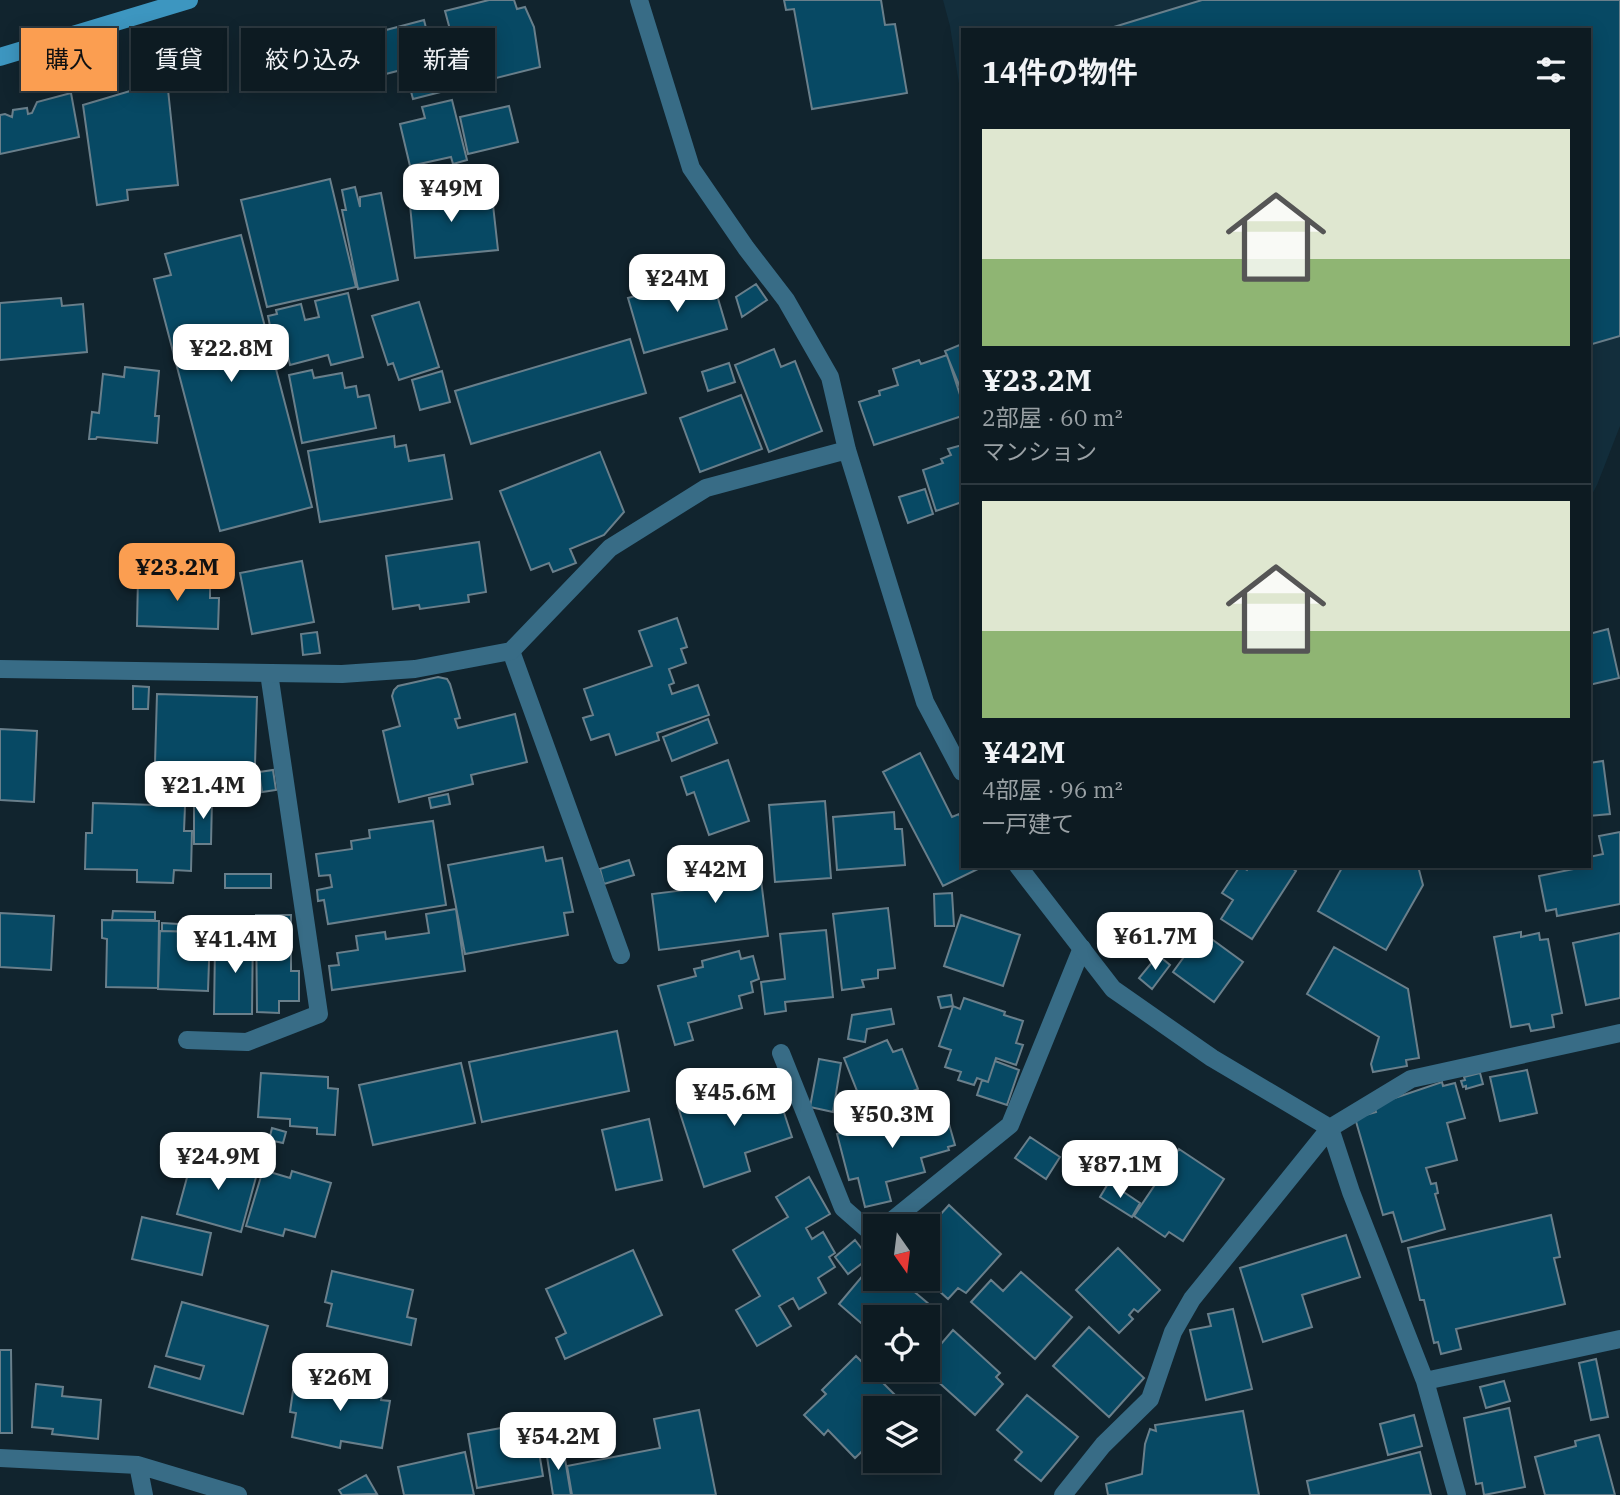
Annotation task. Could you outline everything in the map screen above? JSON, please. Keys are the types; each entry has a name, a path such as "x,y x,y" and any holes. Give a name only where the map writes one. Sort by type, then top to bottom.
{"main road":[{"path":"0,57 189,0"}],"street":[{"path":"639,0 691,168 786,300 830,377 847,450 925,702 961,770"},
{"path":"0,669 342,674 415,669 511,651 610,548 706,488 847,450"},
{"path":"511,651 621,955"},
{"path":"187,1040 247,1042 319,1014 269,673"},
{"path":"1020,868 1113,989 1212,1058 1330,1128 1351,1192 1425,1381 1457,1495"},
{"path":"900,1214 1010,1125 1082,948"},
{"path":"1063,1495 1103,1445 1150,1399 1173,1332 1192,1299 1330,1128 1411,1079 1620,1033"},
{"path":"781,1053 843,1208 863,1226"},
{"path":"1425,1381 1620,1339"},
{"path":"0,1458 138,1465 238,1495"},
{"path":"138,1465 144,1495"}],"shaded area":[{"path":"943,0 1620,0 1620,426 1591,496 1591,28 961,28 961,97 950,26"}],"building":[{"path":"489,0 514,0 517,9 525,7 534,27 540,67 495,78 495,28 450,28 445,11"},
{"path":"784,0 881,0 885,25 895,24 907,93 812,109 794,9 786,10"},
{"path":"1202,0 1620,0 1620,336 1591,344 1591,28 1111,28"},
{"path":"424,20 426,28 399,28 399,71 385,74 385,30"},
{"path":"131,91 168,91 178,185 127,190 128,200 97,205 83,105"},
{"path":"411,91 445,91 413,99"},
{"path":"71,93 79,137 0,154 0,115 12,117 13,110 27,108 28,114 32,113 37,102"},
{"path":"452,100 467,160 453,164 451,157 410,166 400,124 425,118 422,107"},
{"path":"509,106 518,142 468,154 460,117"},
{"path":"330,179 356,287 267,307 241,200"},
{"path":"355,187 360,207 360,197 381,193 398,280 358,289 342,210 346,210 342,190"},
{"path":"469,188 471,207 493,205 498,250 415,258 409,194"},
{"path":"241,235 312,507 220,531 154,279 171,275 165,254"},
{"path":"711,275 727,329 644,353 628,298"},
{"path":"756,284 767,300 742,317 736,297"},
{"path":"348,293 363,357 331,365 328,355 290,365 286,348 275,350 268,316 277,314 276,310 301,304 305,320 319,317 315,301"},
{"path":"61,298 62,306 83,304 87,352 0,360 0,303"},
{"path":"419,302 439,367 399,380 393,363 388,365 372,316"},
{"path":"630,339 646,393 471,444 455,391"},
{"path":"961,344 961,390 945,351"},
{"path":"774,349 781,367 795,361 822,431 769,452 735,365"},
{"path":"947,355 961,398 961,416 874,445 859,402 898,385 893,369 919,360 921,364"},
{"path":"729,363 735,382 708,391 702,372"},
{"path":"125,367 159,371 155,416 159,416 157,443 97,437 89,439 92,412 99,413 103,374 124,377"},
{"path":"312,370 314,378 342,373 345,388 356,386 358,397 369,395 376,428 302,443 289,375"},
{"path":"442,371 450,402 420,410 412,380"},
{"path":"741,395 762,449 700,472 680,418"},
{"path":"394,436 395,447 406,445 409,461 444,455 452,499 320,522 308,451"},
{"path":"961,445 961,502 936,511 923,470 943,463 941,459 951,455 948,449"},
{"path":"600,452 624,512 604,535 570,549 576,563 553,572 549,563 531,570 500,491"},
{"path":"925,489 933,514 908,523 899,497"},
{"path":"479,542 486,592 468,595 469,602 420,609 419,605 393,609 386,556"},
{"path":"302,561 314,622 252,634 240,573"},
{"path":"209,563 210,571 199,573 198,565"},
{"path":"138,577 210,578 210,598 219,598 218,629 137,626"},
{"path":"677,618 687,647 681,649 686,663 669,669 674,683 669,685 672,694 698,685 709,715 657,733 659,740 616,755 609,734 591,740 583,718 593,715 584,689 652,666 639,631"},
{"path":"1608,629 1619,678 1591,685 1591,633"},
{"path":"317,632 320,653 303,655 301,634"},
{"path":"438,677 447,679 450,684 460,718 455,719 458,728 515,714 527,762 471,775 473,784 399,802 383,731 400,726 392,696 398,686"},
{"path":"133,686 149,687 148,709 133,709"},
{"path":"157,694 257,697 255,764 212,763 212,774 170,773 170,762 155,763"},
{"path":"708,719 717,743 672,761 663,737"},
{"path":"0,729 37,731 34,802 0,800"},
{"path":"920,753 952,817 959,814 961,819 961,868 980,868 943,886 883,772"},
{"path":"728,760 749,821 709,835 694,792 687,795 681,777"},
{"path":"1603,761 1610,814 1591,816 1591,763"},
{"path":"273,770 276,790 262,792 259,772"},
{"path":"448,794 450,804 431,808 429,798"},
{"path":"194,797 212,798 211,844 194,844"},
{"path":"825,801 831,878 775,882 769,805"},
{"path":"93,803 185,806 184,831 192,831 191,871 174,870 173,883 137,882 137,870 85,869 86,833 92,833"},
{"path":"894,812 895,829 902,829 905,865 837,870 833,817"},
{"path":"433,821 446,905 328,924 324,900 318,901 317,890 332,887 330,875 319,876 316,854 352,849 351,841 370,838 369,830"},
{"path":"1620,832 1620,904 1557,916 1556,909 1546,911 1539,876 1591,868 1591,857 1603,854 1599,836"},
{"path":"543,847 546,861 562,858 573,912 564,913 568,935 465,954 448,865"},
{"path":"757,848 768,936 659,950 652,894 710,887 706,855"},
{"path":"629,860 634,875 604,884 600,869"},
{"path":"1239,868 1292,868 1296,871 1252,939 1221,919 1233,900 1222,893"},
{"path":"1342,868 1419,868 1423,885 1386,950 1318,911"},
{"path":"225,874 271,874 271,888 225,888"},
{"path":"952,893 954,926 935,926 934,894"},
{"path":"888,908 895,968 878,970 878,978 862,980 864,987 842,990 833,914"},
{"path":"456,909 465,971 332,990 329,966 339,965 337,953 358,950 356,936 385,932 386,939 429,933 426,914"},
{"path":"113,911 155,912 155,920 112,920"},
{"path":"0,913 54,916 51,970 0,967"},
{"path":"256,915 291,915 291,971 299,971 299,1001 279,1001 279,1013 257,1012"},
{"path":"961,915 1020,935 1003,986 944,966"},
{"path":"102,920 159,921 158,988 106,987 107,939 102,938"},
{"path":"162,923 196,925 196,932 162,931"},
{"path":"242,924 253,924 252,1014 214,1014 215,945 230,945 230,937 242,938"},
{"path":"826,930 833,997 785,1002 786,1011 765,1014 761,982 785,979 780,934"},
{"path":"160,931 210,932 208,991 158,989"},
{"path":"1202,932 1243,962 1214,1002 1173,972"},
{"path":"1521,932 1521,937 1539,933 1540,940 1548,939 1562,1013 1552,1015 1554,1027 1531,1031 1529,1024 1511,1027 1494,937"},
{"path":"1620,933 1620,998 1586,1005 1573,943"},
{"path":"1334,947 1408,989 1419,1058 1406,1060 1407,1066 1373,1072 1371,1064 1379,1037 1307,994"},
{"path":"739,951 741,959 753,956 759,979 751,982 753,992 739,996 742,1008 688,1023 693,1040 675,1045 658,986 696,976 694,969 703,967 702,961"},
{"path":"1158,955 1170,965 1152,989 1139,978"},
{"path":"951,995 953,1006 941,1008 938,997"},
{"path":"964,998 1023,1021 1016,1043 1023,1045 1016,1065 996,1058 988,1082 977,1078 974,1085 958,1080 961,1072 945,1067 951,1050 939,1046 953,1006 960,1009"},
{"path":"891,1009 894,1024 867,1029 865,1042 848,1039 852,1015"},
{"path":"617,1031 629,1091 482,1122 469,1062"},
{"path":"887,1040 893,1052 902,1049 918,1089 853,1115 845,1095 857,1091 844,1058"},
{"path":"819,1059 841,1063 833,1112 810,1107"},
{"path":"995,1061 1019,1070 1007,1105 977,1095 982,1080 988,1082"},
{"path":"461,1063 475,1123 373,1145 359,1085"},
{"path":"1527,1070 1537,1113 1500,1121 1490,1077"},
{"path":"261,1073 328,1077 328,1088 338,1089 335,1135 317,1134 317,1128 290,1126 290,1119 258,1117"},
{"path":"1480,1073 1483,1084 1466,1089 1466,1086 1463,1087 1461,1081 1465,1080 1464,1077"},
{"path":"772,1076 792,1137 745,1153 750,1171 704,1187 678,1107"},
{"path":"1442,1082 1443,1086 1455,1083 1465,1118 1447,1123 1457,1160 1426,1168 1431,1184 1436,1183 1438,1193 1435,1194 1445,1229 1402,1242 1393,1212 1383,1215 1355,1118 1376,1112 1374,1105"},
{"path":"945,1110 955,1145 948,1147 949,1150 921,1158 925,1172 886,1182 891,1201 865,1207 858,1178 849,1180 837,1134 861,1128 858,1119 882,1112 884,1121 907,1115 908,1120"},
{"path":"649,1119 662,1180 616,1190 602,1130"},
{"path":"272,1128 286,1132 283,1143 269,1140"},
{"path":"1030,1137 1060,1157 1046,1179 1015,1158"},
{"path":"1179,1149 1224,1179 1183,1241 1169,1232 1165,1237 1134,1216"},
{"path":"194,1152 258,1170 241,1232 177,1214"},
{"path":"263,1170 290,1178 292,1171 331,1183 315,1237 285,1229 283,1236 246,1226"},
{"path":"809,1177 830,1214 806,1228 812,1239 823,1232 835,1253 829,1257 835,1267 818,1278 826,1293 799,1309 793,1298 779,1306 791,1326 757,1346 736,1310 760,1296 733,1250 788,1217 776,1197"},
{"path":"1109,1182 1140,1203 1132,1217 1100,1197"},
{"path":"949,1205 1001,1254 966,1293 958,1288 948,1299 940,1292 940,1215"},
{"path":"1551,1215 1560,1257 1554,1258 1565,1304 1456,1329 1461,1349 1441,1354 1438,1342 1434,1343 1424,1300 1420,1300 1408,1248"},
{"path":"142,1217 211,1233 202,1275 132,1259"},
{"path":"1346,1235 1360,1277 1302,1295 1312,1327 1263,1342 1240,1268"},
{"path":"855,1240 863,1250 863,1263 848,1274 835,1257"},
{"path":"1118,1248 1160,1290 1138,1312 1134,1309 1129,1315 1133,1319 1119,1333 1076,1290"},
{"path":"633,1250 662,1315 565,1359 556,1338 566,1333 546,1289"},
{"path":"332,1271 413,1290 407,1317 416,1319 411,1345 327,1326 332,1304 325,1302"},
{"path":"1021,1272 1072,1317 1035,1359 971,1302 991,1280 1003,1291"},
{"path":"863,1275 863,1292 915,1292 930,1305 863,1305 863,1325 839,1304"},
{"path":"182,1302 268,1326 243,1414 149,1387 155,1366 200,1379 204,1366 166,1356"},
{"path":"1233,1309 1252,1389 1206,1400 1190,1330 1211,1326 1208,1314"},
{"path":"1089,1327 1144,1378 1109,1417 1053,1366"},
{"path":"953,1330 1000,1373 996,1377 1003,1384 975,1415 938,1382 940,1345"},
{"path":"0,1350 11,1350 12,1433 0,1433"},
{"path":"856,1356 863,1363 863,1382 882,1382 896,1396 863,1396 863,1450 855,1458 828,1430 824,1435 804,1415 826,1394 822,1390"},
{"path":"1596,1359 1608,1417 1591,1420 1579,1363"},
{"path":"306,1375 383,1388 381,1400 390,1401 382,1448 341,1441 340,1448 292,1437 296,1413 290,1412 293,1391 303,1393"},
{"path":"1504,1381 1510,1401 1486,1408 1480,1387"},
{"path":"36,1384 63,1387 62,1396 101,1400 98,1439 52,1434 53,1429 32,1427"},
{"path":"1027,1395 1078,1437 1041,1481 1015,1460 1022,1452 997,1430"},
{"path":"1509,1408 1525,1487 1484,1495 1482,1483 1476,1484 1464,1418"},
{"path":"699,1410 716,1495 572,1495 567,1466 660,1448 654,1419"},
{"path":"1243,1411 1259,1495 1108,1495 1106,1484 1142,1474 1145,1444 1150,1429 1156,1431 1155,1425"},
{"path":"1414,1415 1422,1446 1388,1455 1380,1424"},
{"path":"534,1422 543,1476 477,1488 468,1434"},
{"path":"1599,1435 1615,1495 1545,1495 1535,1457 1576,1446 1575,1441"},
{"path":"563,1447 571,1495 553,1495 546,1450"},
{"path":"465,1452 474,1495 404,1495 398,1467"},
{"path":"1420,1452 1431,1495 1310,1495 1307,1481"},
{"path":"366,1475 377,1494 342,1495 339,1490"}]}
